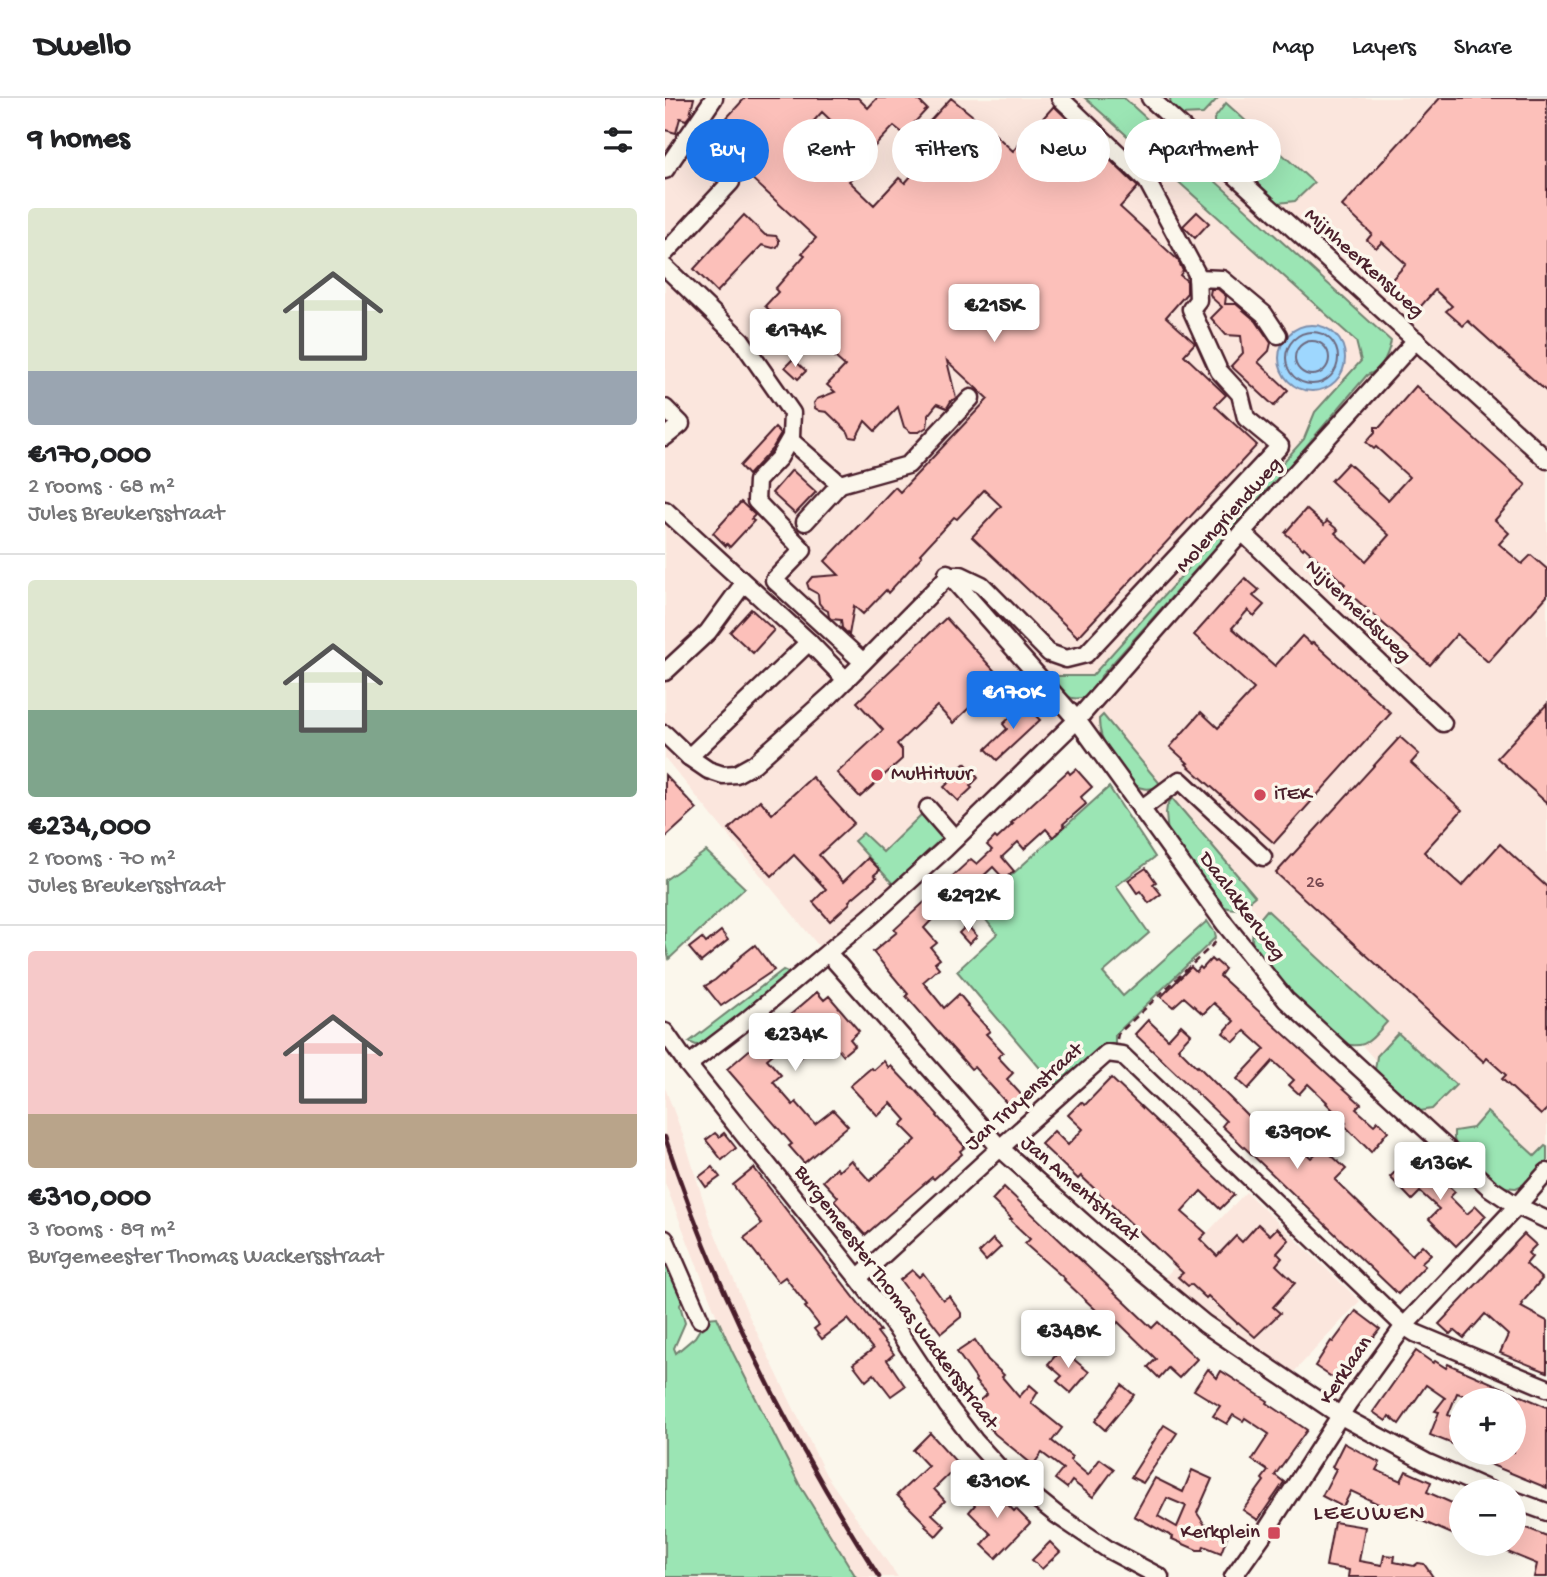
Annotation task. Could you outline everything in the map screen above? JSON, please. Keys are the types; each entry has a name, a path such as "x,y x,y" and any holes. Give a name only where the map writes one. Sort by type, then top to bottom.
{"street":[{"path":"699,119 714,98"},
{"path":"665,734 708,771 723,775 736,774 754,764 846,680 948,574 961,575 982,584 1048,653 1066,659 1086,654 1280,446 1247,418 1240,394 1219,371 1191,309 1198,300 1197,274 1147,181 1060,98"},
{"name":"Mijnheerkensweg","path":"1150,98 1547,460"},
{"path":"665,170 686,138"},
{"path":"665,253 731,182"},
{"path":"665,267 741,340 792,413 790,440 779,458 757,481 756,500 803,550 773,580 863,662"},
{"path":"1197,278 1222,279 1264,314 1278,335"},
{"name":"Molengriendweg","path":"688,1065 828,953 955,839 1077,720 1416,341"},
{"path":"805,522 840,484 908,465 971,398"},
{"path":"665,408 681,424 665,437"},
{"path":"790,440 840,484"},
{"path":"665,510 809,642 846,680"},
{"name":"Nijverheidsweg","path":"1243,532 1443,723"},
{"name":"Daalakkerweg","path":"948,574 1077,720 1229,929 1286,1000 1490,1188 1517,1206 1547,1220"},
{"path":"665,672 708,632 744,583"},
{"path":"689,757 809,642"},
{"path":"1142,809 1180,780 1263,857"},
{"path":"927,808 955,839"},
{"name":"Jan Amentstraat","path":"828,953 1000,1148 1102,1239 1205,1324 1341,1416 1426,1462 1465,1479"},
{"name":"Burgemeester Thomas Wackersstraat","path":"665,1032 688,1065 896,1328 947,1405 1002,1471 1109,1550 1160,1577"},
{"name":"Jan Truyenstraat","path":"858,1278 1107,1054 1122,1055 1404,1325 1415,1333 1547,1388"},
{"name":"Kerklaan","path":"1233,1577 1349,1402 1404,1325 1547,1172"},
{"path":"665,1239 700,1319"},
{"path":"1526,1504 1547,1512"}],"path":[{"path":"1115,1055 1118,1034 1229,929"}],"shaded area":[{"path":"665,98 1547,98 1547,1165 1522,1194 1421,1112 1080,727 830,960 665,758"},
{"path":"665,1088 709,1219 748,1314 826,1475 898,1577 856,1577 799,1484 732,1351 665,1183"},
{"path":"1246,1192 1360,1301 1293,1373 1216,1321 1163,1279"}],"green space":[{"path":"1085,98 1124,98 1147,119 1124,119 1124,133"},
{"path":"1170,98 1218,98 1203,114 1180,115 1171,108"},
{"path":"1226,103 1244,119 1214,119"},
{"path":"1281,153 1314,183 1295,201 1278,203 1255,182 1281,182"},
{"path":"1179,182 1216,182 1391,341 1380,366 1367,375 1233,532 1220,552 1210,554 1101,676 1098,689 1082,698 1069,697 1063,693 1045,676 1092,676 1304,439 1315,412 1361,361 1356,341"},
{"path":"1103,715 1161,785 1152,788 1136,786 1124,775 1108,753 1110,751 1101,736 1099,719"},
{"path":"1109,787 1155,857 1116,886 1149,933 1103,973 1123,996 1207,921 1216,937 1115,1035 1115,1044 1063,1092 957,971 997,934 976,907"},
{"path":"1172,798 1255,896 1246,904 1233,909 1218,903 1168,835 1166,813"},
{"path":"923,813 942,838 893,884 854,841 863,833 883,852"},
{"path":"706,851 745,888 669,959 665,944 665,880"},
{"path":"1267,910 1387,1022 1366,1043 1346,1045 1337,1042 1254,955 1253,930"},
{"path":"783,970 792,974 707,1043 696,1045 689,1042"},
{"path":"1398,1033 1456,1085 1432,1109 1420,1111 1375,1070 1377,1056"},
{"path":"1487,1112 1535,1156 1547,1147 1547,1164 1531,1181 1516,1188 1502,1187 1490,1181 1457,1150 1454,1131 1473,1128"},
{"path":"665,1255 684,1297 680,1305 685,1323 674,1348 676,1353 695,1337 707,1318 717,1317 799,1484 856,1577 665,1577"}],"water":[{"path":"1306,325 1318,325 1330,330 1340,340 1345,358 1343,371 1330,386 1318,391 1306,391 1294,386 1284,376 1279,364 1279,352 1284,340 1294,330"}],"building":[{"path":"665,98 694,98 690,115 686,120 680,118 676,133 665,130"},
{"path":"745,98 858,98 868,108 877,98 916,98 927,109 918,119 892,119 892,128 878,143 878,119 829,119 822,112 816,119 783,119 783,182 850,182 874,205 895,182 1002,182 1002,141 1013,151 1016,148 1016,182 1110,182 1110,160 1124,174 1124,182 1133,182 1138,187 1120,207 1178,260 1183,271 1180,275 1187,281 1187,293 1166,317 1195,343 1184,355 1226,395 1215,406 1257,445 1078,637 972,537 1001,506 984,490 957,519 954,517 888,593 886,590 863,614 854,606 849,635 842,628 841,620 829,617 828,611 819,603 818,594 809,589 807,583 812,577 839,575 825,561 895,487 900,492 988,399 947,361 956,398 947,408 937,404 928,415 927,427 919,432 911,432 904,427 898,407 875,431 865,421 856,438 850,437 827,412 815,408 817,399 835,392 827,385 845,366 819,343 811,349 765,306 778,292 775,289 805,255 802,253 816,238 756,182 769,182 769,119 726,119"},
{"path":"951,98 977,119 932,119"},
{"path":"1440,98 1547,98 1547,392 1468,321 1463,326 1446,311 1452,306 1435,290 1414,314 1385,287 1406,264 1382,242 1376,248 1367,240 1372,234 1342,206"},
{"path":"1054,106 1067,119 1042,119"},
{"path":"1197,212 1209,223 1195,238 1183,226"},
{"path":"744,215 765,235 776,236 779,243 773,248 762,245 717,292 694,269"},
{"path":"1211,289 1218,289 1226,296 1225,304 1236,304 1256,321 1271,343 1269,351 1258,362 1288,390 1274,406 1231,366 1243,353 1241,336 1226,335 1211,318 1222,307 1212,298"},
{"path":"793,359 806,371 798,379 785,367"},
{"path":"1416,386 1526,485 1495,520 1509,533 1499,544 1522,564 1531,555 1547,569 1547,596 1488,662 1457,634 1430,665 1342,587 1345,584 1285,533 1306,509 1324,525 1327,521 1338,530 1335,533 1366,561 1389,535 1331,481 1348,463 1388,500 1409,477 1376,447 1374,449 1366,442 1375,432 1375,427 1380,427"},
{"path":"775,428 781,434 772,449 748,475 740,466"},
{"path":"792,470 816,492 795,514 772,493"},
{"path":"741,502 755,515 751,519 754,521 730,547 727,544 726,546 713,533"},
{"path":"1245,578 1259,590 1253,596 1264,605 1254,616 1248,610 1232,628 1275,666 1302,636 1311,644 1313,642 1391,713 1274,843 1170,747 1201,712 1218,728 1254,689 1194,635"},
{"path":"751,609 774,630 753,653 730,632"},
{"path":"946,618 1001,678 953,723 937,706 897,744 902,750 902,759 860,797 837,773 883,730 857,702"},
{"path":"1024,704 1040,720 997,760 986,749 1007,729 1003,724"},
{"path":"1547,704 1547,803 1497,758"},
{"path":"1400,737 1419,754 1411,763 1462,810 1424,852 1462,886 1500,844 1547,887 1547,1109 1541,1115 1502,1079 1506,1075 1487,1058 1484,1062 1276,873"},
{"path":"965,763 978,778 958,801 944,787"},
{"path":"1076,769 1092,787 1081,797 1086,804 1063,824 1065,826 1053,837 1046,829 1024,849 1018,842 1002,857 1014,871 1004,879 993,867 948,909 945,906 924,928 937,943 931,948 940,959 935,963 939,968 923,982 944,1008 959,994 990,1031 986,1034 1003,1052 998,1057 1013,1073 1007,1079 1024,1098 1012,1109 935,1029 873,952 971,859 977,864 992,850 987,845 995,837 997,839 1068,771 1070,774"},
{"path":"665,775 697,809 665,838"},
{"path":"812,777 854,823 819,855 843,882 868,858 880,870 874,875 877,877 830,921 813,902 826,889 794,855 772,876 729,829 760,800 772,814"},
{"path":"1146,868 1161,894 1149,903 1140,891 1137,893 1128,880"},
{"path":"967,925 977,936 969,944 959,933"},
{"path":"721,931 728,940 701,962 689,948 702,938 706,943"},
{"path":"755,945 774,970 721,1006 705,986 724,974"},
{"path":"1211,959 1225,969 1220,976 1361,1104 1356,1109 1374,1125 1378,1121 1388,1131 1371,1152 1308,1084 1299,1094 1289,1085 1294,1080 1273,1061 1248,1089 1237,1079 1265,1049 1245,1031 1234,1042 1223,1033 1234,1021 1214,1003 1203,1014 1184,997 1173,1007 1161,997 1191,967 1196,972"},
{"path":"817,992 824,1000 829,996 859,1031 850,1039 855,1045 843,1055 826,1035 824,1037 815,1028 799,1042 807,1052 797,1061 784,1045 767,1059 781,1075 773,1082 793,1105 796,1102 815,1124 833,1110 848,1126 804,1163 789,1146 792,1144 727,1069"},
{"path":"1148,1020 1168,1039 1181,1025 1191,1034 1178,1048 1275,1143 1285,1133 1311,1158 1323,1147 1346,1169 1335,1180 1412,1255 1422,1245 1431,1254 1421,1263 1425,1266 1398,1294 1222,1126 1226,1121 1135,1034"},
{"path":"884,1061 913,1087 965,1147 960,1151 962,1154 934,1179 932,1177 865,1235 834,1201 838,1197 823,1181 836,1168 839,1171 851,1160 870,1181 916,1140 901,1125 906,1120 891,1103 878,1116 850,1086"},
{"path":"1111,1078 1234,1195 1220,1209 1201,1191 1182,1212 1206,1233 1200,1239 1217,1256 1236,1236 1242,1242 1258,1224 1270,1235 1277,1228 1289,1240 1277,1253 1282,1258 1276,1265 1295,1283 1273,1307 1280,1313 1255,1337 1208,1296 1206,1298 1191,1284 1188,1286 1178,1277 1183,1273 1081,1176 1078,1179 1041,1144 1054,1131 1068,1145 1083,1129 1068,1115 1081,1102 1085,1105"},
{"path":"715,1133 719,1137 724,1133 736,1148 722,1160 706,1140"},
{"path":"1422,1162 1455,1192 1450,1197 1467,1214 1476,1206 1486,1216 1456,1246 1429,1219 1439,1209 1420,1192 1412,1200 1390,1177 1399,1168 1408,1177"},
{"path":"712,1167 720,1177 706,1187 699,1177"},
{"path":"754,1168 880,1331 877,1332 894,1354 887,1360 905,1386 891,1396 874,1374 866,1381 853,1364 873,1349 848,1319 822,1339 814,1329 819,1325 785,1277 778,1282 744,1238 762,1224 733,1185"},
{"path":"1004,1187 1152,1328 1158,1322 1197,1359 1179,1378 1168,1368 1159,1378 1148,1367 1156,1359 1118,1322 1114,1327 1025,1244 1030,1239 992,1200"},
{"path":"1524,1234 1536,1245 1528,1253 1532,1257 1526,1264 1542,1279 1521,1307 1547,1321 1547,1372 1500,1353 1508,1335 1485,1314 1464,1338 1454,1330 1450,1334 1439,1324"},
{"path":"993,1239 1001,1247 986,1261 979,1253"},
{"path":"912,1270 919,1277 923,1273 943,1300 949,1296 961,1313 961,1317 941,1333 900,1280"},
{"path":"1356,1311 1380,1329 1358,1358 1360,1359 1344,1385 1315,1366 1331,1341 1333,1342"},
{"path":"975,1340 1019,1397 1030,1385 1038,1392 1031,1403 1062,1428 1052,1441 1072,1457 1070,1460 1088,1475 1100,1459 1114,1469 1093,1497 1072,1481 1067,1488 1055,1479 1063,1469 1042,1453 1033,1465 995,1434 972,1407 987,1394 975,1381 957,1352"},
{"path":"1064,1346 1073,1355 1071,1357 1089,1372 1071,1393 1057,1381 1062,1376 1048,1364"},
{"path":"1416,1351 1433,1363 1435,1361 1446,1368 1448,1364 1503,1388 1449,1388 1449,1443 1430,1435 1439,1412 1435,1411 1445,1398 1426,1385 1399,1424 1389,1416 1386,1421 1373,1412"},
{"path":"1208,1369 1217,1378 1221,1371 1307,1430 1275,1475 1284,1482 1258,1520 1243,1510 1268,1471 1252,1460 1269,1434 1245,1418 1243,1421 1233,1415 1227,1424 1213,1416 1220,1406 1194,1390"},
{"path":"1122,1385 1134,1395 1105,1430 1095,1421"},
{"path":"1526,1398 1547,1407 1547,1488 1492,1465 1526,1465"},
{"path":"1164,1425 1177,1433 1143,1483 1131,1477"},
{"path":"930,1433 959,1465 934,1489 945,1501 932,1514 945,1526 936,1536 897,1495 928,1466 913,1450"},
{"path":"1344,1443 1380,1463 1376,1470 1401,1481 1406,1471 1431,1482 1427,1492 1449,1502 1449,1533 1351,1491 1343,1507 1322,1496 1336,1469 1332,1467"},
{"path":"1192,1470 1212,1479 1197,1513 1205,1525 1228,1534 1221,1553 1204,1546 1203,1550 1197,1550 1172,1539 1173,1537 1134,1516 1155,1478 1183,1492","holes":["1167,1498 1186,1506 1177,1527 1158,1516"]},
{"path":"988,1484 1030,1523 996,1558 982,1545 991,1534 969,1512 975,1505 971,1500"},
{"path":"1334,1522 1365,1527 1359,1561 1382,1565 1384,1555 1395,1556 1394,1562 1414,1566 1418,1563 1424,1564 1433,1577 1348,1577 1349,1570 1326,1566"},
{"path":"1526,1528 1547,1536 1547,1577 1534,1577 1537,1564 1517,1556 1526,1556"},
{"path":"1050,1542 1060,1552 1042,1569 1032,1560"}],"railway":[{"path":"665,1137 708,1252 758,1364 816,1472 879,1577"}],"place":[{"name":"MultiHuur","path":"877,775"},
{"name":"iTEK","path":"1260,795"},
{"name":"Kerkplein","path":"1274,1533"}],"district":[{"name":"LEEUWEN","path":"1370,1514"}]}
